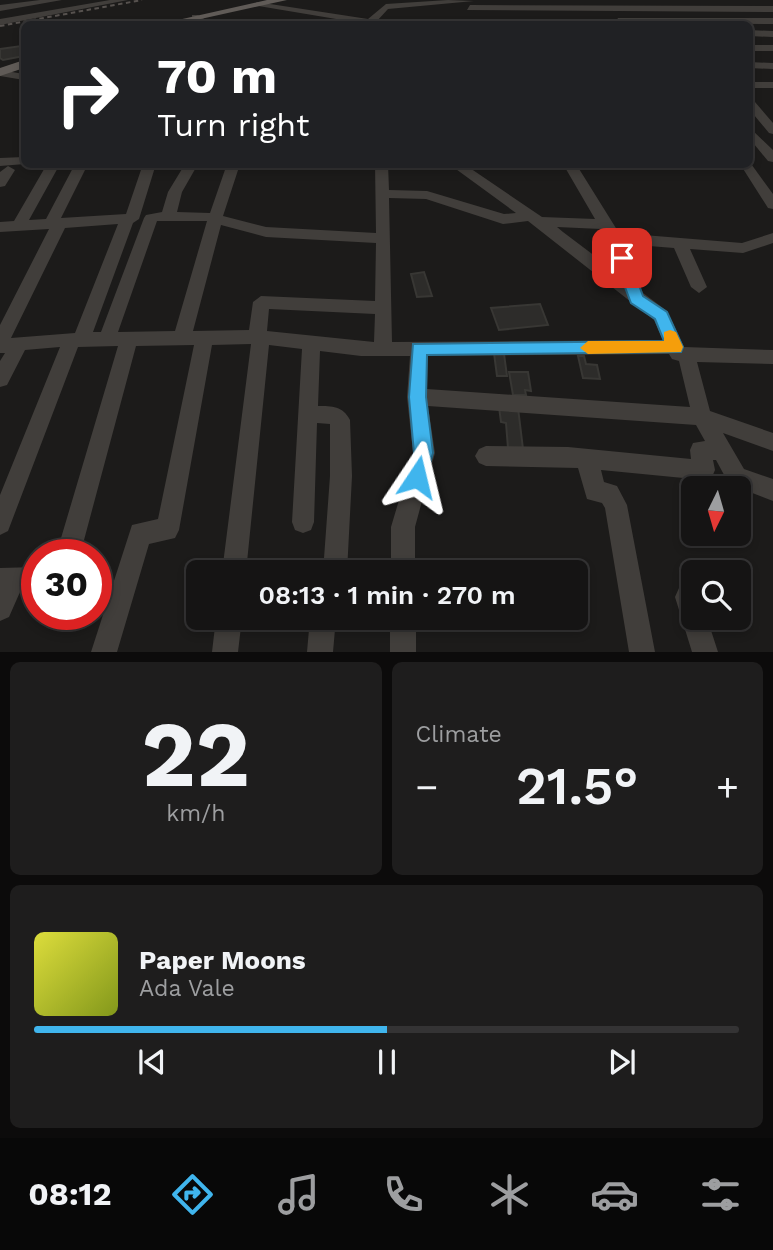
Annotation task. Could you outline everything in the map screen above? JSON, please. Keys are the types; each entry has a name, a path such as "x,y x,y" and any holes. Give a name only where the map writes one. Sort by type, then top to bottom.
{"main road":[{"path":"178,21 282,0"}],"street":[{"path":"0,8 58,0"},
{"path":"0,22 124,0"},
{"path":"605,0 618,21"},
{"path":"377,21 388,4 773,9"},
{"path":"257,5 357,21"},
{"path":"317,21 322,15"},
{"path":"195,17 202,21"},
{"path":"753,21 773,21"},
{"path":"753,33 773,34"},
{"path":"753,48 773,48"},
{"path":"753,65 773,66"},
{"path":"753,85 773,85"},
{"path":"753,104 773,104"},
{"path":"753,107 773,130"},
{"path":"753,136 773,139"},
{"path":"753,138 773,158"},
{"path":"0,183 4,166 21,161"},
{"path":"19,226 52,168"},
{"path":"0,379 6,344 79,168"},
{"path":"0,523 130,219 149,168"},
{"path":"107,339 160,217 190,168"},
{"path":"104,652 140,533 167,530 193,338 196,296 213,218 232,168"},
{"path":"380,168 384,238 383,349"},
{"path":"460,168 535,219 662,316 680,351 702,417 737,477 773,490"},
{"path":"571,168 614,238 637,299"},
{"path":"749,168 773,205"},
{"path":"383,194 427,195 503,219 605,223"},
{"path":"0,228 160,217 213,218 266,232 384,238"},
{"path":"614,238 743,248 773,238"},
{"path":"680,243 699,287"},
{"path":"235,560 261,302 383,308"},
{"path":"6,344 107,339 259,337 383,349 680,351 773,357"},
{"path":"73,539 129,339"},
{"path":"303,522 311,341"},
{"path":"403,560 403,527 424,453 417,397 419,348"},
{"path":"417,397 702,417 773,442"},
{"path":"306,414 334,415 340,420 341,476 336,560"},
{"path":"486,456 587,459 704,470 700,450 722,451"},
{"path":"587,459 595,491 609,494 616,505 642,652"},
{"path":"0,608 17,579"},
{"path":"225,652 228,630"},
{"path":"320,652 322,630"},
{"path":"402,630 402,652"},
{"path":"698,630 705,652"}],"building":[{"path":"21,46 21,57 3,60 0,58 0,49"},
{"path":"424,272 432,296 417,297 411,274"},
{"path":"540,304 548,325 499,330 491,308"},
{"path":"494,353 504,354 507,376 497,376"},
{"path":"578,356 584,356 586,364 597,365 600,379 583,378"},
{"path":"509,372 528,372 531,391 525,390 526,395 513,395"},
{"path":"499,407 518,408 523,449 508,448 506,423 501,422"}],"railway":[{"path":"27,21 142,0"},
{"path":"0,26 21,22"}],"slow traffic":[{"path":"588,348 675,347 670,336"}],"route":[{"path":"417,477 424,453 417,397 419,348 675,347 662,316 637,299 622,258"}]}
